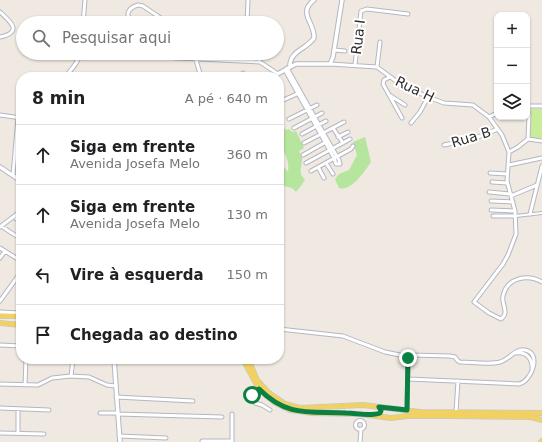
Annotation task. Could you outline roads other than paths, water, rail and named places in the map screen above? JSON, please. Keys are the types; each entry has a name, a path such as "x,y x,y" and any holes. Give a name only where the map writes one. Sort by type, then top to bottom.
{"main road":[{"path":"0,316 16,315"},
{"path":"0,323 16,324"},
{"path":"246,364 259,389 274,402 290,410 350,413 389,417 531,417 542,420"},
{"path":"251,364 262,386 268,393 285,404 300,408 347,405 407,410 542,413"},
{"path":"371,415 380,413 381,411 379,407"},
{"path":"389,417 387,413 388,410 398,409"}],"street":[{"path":"84,16 85,0"},
{"path":"247,16 248,0"},
{"path":"314,0 310,4 307,15 313,30 314,38 308,45 297,52 289,67 304,102 335,158"},
{"path":"330,64 334,50 342,0"},
{"path":"128,16 127,12 131,8 138,5 143,6 158,16"},
{"name":"Rua I","path":"355,65 360,14 363,9 408,14"},
{"path":"0,12 11,22 13,29 9,34 0,36"},
{"path":"281,72 289,67 330,64 377,67 380,42"},
{"path":"334,50 345,51"},
{"path":"69,72 77,60"},
{"path":"200,72 196,60 260,62 275,72"},
{"name":"Rua H","path":"377,67 400,84 428,97 444,103 473,105 489,117 502,135 509,152"},
{"path":"390,77 385,79 383,82 402,118"},
{"path":"284,100 299,92"},
{"path":"389,95 405,105"},
{"path":"411,123 420,112 428,97"},
{"path":"289,119 317,105"},
{"path":"530,107 542,106"},
{"path":"294,128 322,113"},
{"path":"489,117 494,114"},
{"path":"0,115 16,117"},
{"path":"528,139 529,120"},
{"path":"302,134 326,121"},
{"path":"304,143 344,122"},
{"path":"333,128 342,144"},
{"name":"Rua B","path":"444,146 473,139 498,129"},
{"path":"338,137 348,132"},
{"path":"306,163 350,139"},
{"path":"542,141 528,139 509,152 507,183 516,216 516,234 508,255 490,282 474,301 475,304 498,319 501,319 505,315 506,311 503,294 509,286 519,278 525,277 537,279 542,282"},
{"path":"303,155 326,142"},
{"path":"311,171 351,149 353,146"},
{"path":"13,175 16,151"},
{"path":"509,164 542,158"},
{"path":"326,163 333,174"},
{"path":"530,214 542,166"},
{"path":"0,167 16,177"},
{"path":"318,167 324,178"},
{"path":"490,173 507,174"},
{"path":"492,182 507,183"},
{"path":"489,192 511,195 537,185"},
{"path":"491,201 513,202"},
{"path":"491,210 515,211"},
{"path":"493,216 516,216 542,213"},
{"path":"16,215 1,227 16,236"},
{"path":"0,248 16,258"},
{"path":"0,258 5,251"},
{"path":"0,302 16,279"},
{"path":"0,312 16,315"},
{"path":"284,329 343,336 385,352 408,358"},
{"path":"0,346 16,346"},
{"path":"408,358 411,355 450,356 455,357 460,362 496,363 506,360 519,350 525,350 532,354 535,360 535,367 532,372 525,381 519,384 408,379"},
{"path":"514,353 520,352 526,354 531,360 532,372"},
{"path":"528,357 528,354 532,354"},
{"path":"407,410 408,358"},
{"path":"25,385 26,364"},
{"path":"71,376 72,364"},
{"path":"114,364 120,442"},
{"path":"0,384 38,385 52,378 71,376 89,377 107,386 116,386"},
{"path":"456,412 458,381"},
{"path":"259,389 253,392 252,395 255,403 270,410"},
{"path":"116,397 193,400"},
{"path":"0,408 49,410"},
{"path":"18,409 18,433"},
{"path":"100,413 222,417"},
{"path":"350,413 361,421"},
{"path":"202,441 232,442 232,414"},
{"path":"360,442 361,429 364,427 361,421 361,414"},
{"path":"361,429 357,428 356,426 371,415"},
{"path":"0,433 44,434"},
{"path":"120,436 166,438"}]}
